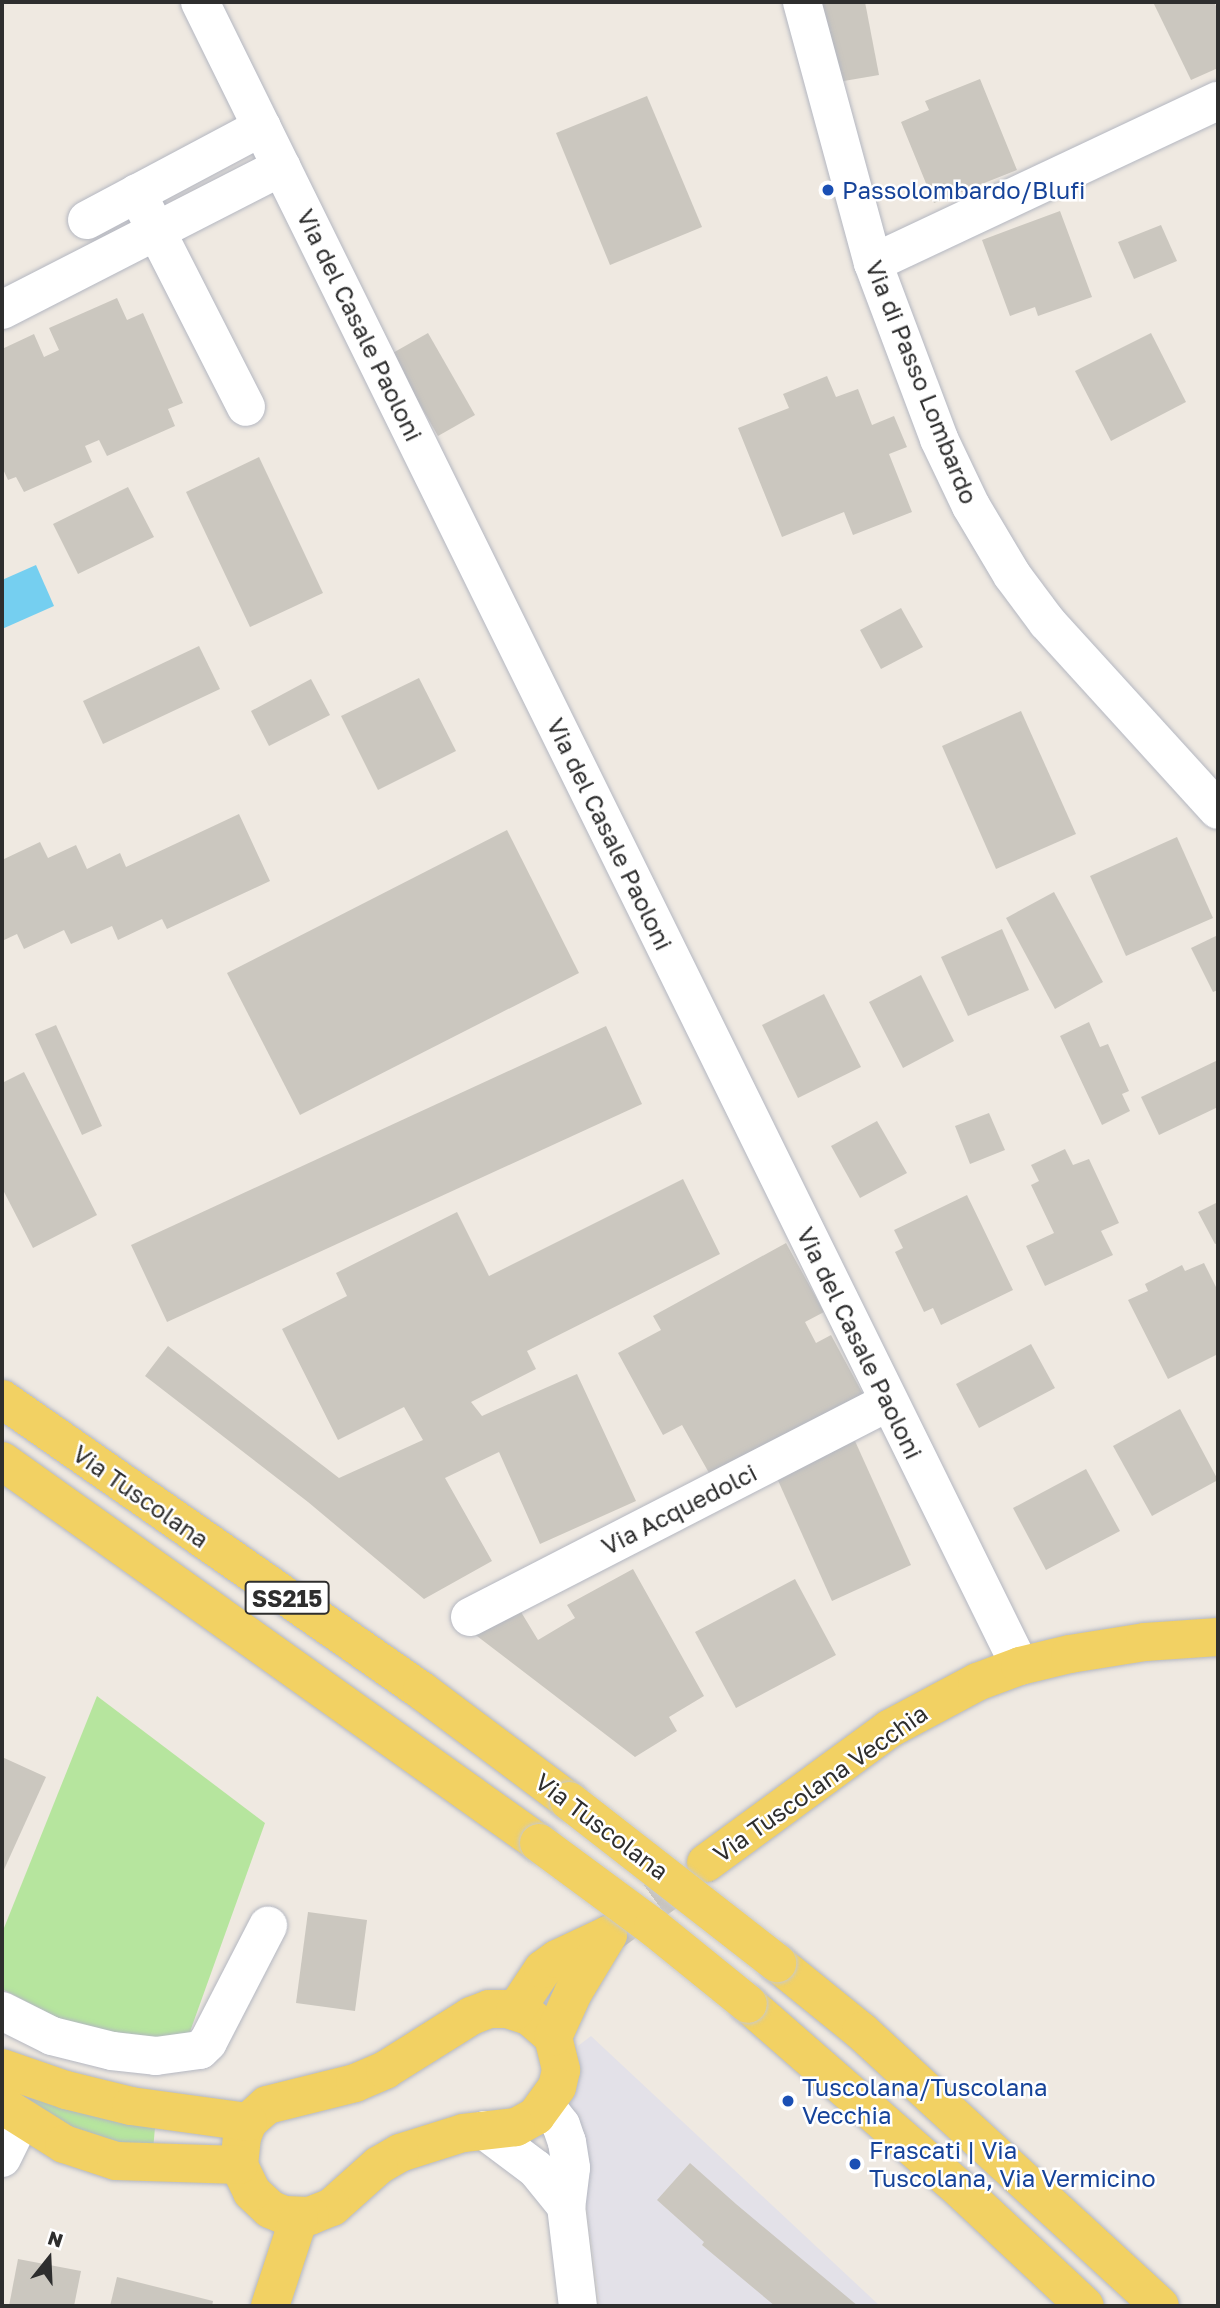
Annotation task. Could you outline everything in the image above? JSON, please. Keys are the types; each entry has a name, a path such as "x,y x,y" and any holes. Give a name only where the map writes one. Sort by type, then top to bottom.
{"main road":[{"name":"Via Tuscolana","path":"2,1399 422,1691 778,1963 870,2040 1160,2306"},
{"name":"Via Tuscolana","path":"2,1461 653,1927 748,2004 962,2191 1086,2306"},
{"name":"Via Tuscolana Vecchia","path":"706,1863 889,1729 954,1692 1020,1666 1119,1646 1218,1637"},
{"path":"515,2011 543,1969 557,1959 608,1935 573,1993 553,2037"},
{"path":"489,2010 515,2011 546,2028 553,2037 561,2070 557,2088 537,2116 516,2127 440,2138 400,2152 379,2165 332,2207 299,2218 270,2209 252,2192 239,2165 242,2137 248,2122 267,2105 355,2083 385,2070 471,2016 489,2010"},
{"path":"2,2068 66,2090 131,2106 248,2122"},
{"path":"12,2112 64,2144 116,2161 239,2165"},
{"path":"270,2306 299,2218"}],"street":[{"name":"Via del Casale Paoloni","path":"200,2 1020,1666"},
{"name":"Via di Passo Lombardo","path":"802,2 873,263 944,450 996,551 1047,622 1218,810"},
{"path":"873,263 1218,101"},
{"path":"87,220 262,127"},
{"path":"2,310 282,167"},
{"path":"137,194 246,407"},
{"name":"Via Acquedolci","path":"470,1617 888,1402"},
{"path":"2,2011 52,2036 112,2051 156,2056 200,2050 208,2042 268,1926"},
{"path":"546,2106 561,2125 567,2142 571,2168 566,2207 578,2306"},
{"path":"2,2158 12,2112"},
{"path":"484,2130 536,2169 566,2207"}],"shaded area":[{"path":"591,2036 880,2306 600,2306 582,2173 565,2111 575,2095 580,2073 578,2046"}],"green space":[{"path":"97,1696 265,1823 187,2040 93,2036 2,1989 2,1933"},
{"path":"31,2095 155,2127 153,2151 118,2148 24,2105"}],"water":[{"path":"36,565 54,606 2,629 2,580"}],"building":[{"path":"822,2 865,2 879,75 838,82"},
{"path":"1153,2 1214,2 1218,10 1218,68 1191,80"},
{"path":"980,79 1017,170 934,203 901,122 929,110 925,101"},
{"path":"647,96 702,227 610,265 556,133"},
{"path":"1060,211 1092,297 1038,316 1035,307 1010,316 982,240"},
{"path":"1161,225 1177,261 1134,279 1118,242"},
{"path":"117,298 127,320 143,313 183,403 168,409 175,426 107,456 99,440 85,446 92,462 24,492 16,477 8,480 2,467 2,349 34,334 44,357 59,350 49,328"},
{"path":"428,333 475,415 438,436 391,354"},
{"path":"1151,333 1186,402 1111,441 1075,371"},
{"path":"827,376 836,397 858,389 872,425 894,416 907,447 889,454 912,512 853,535 844,512 782,537 738,428 789,408 783,394"},
{"path":"259,457 323,593 250,627 186,492"},
{"path":"128,487 154,537 78,574 53,524"},
{"path":"901,608 923,647 881,669 860,630"},
{"path":"199,646 220,689 103,744 83,701"},
{"path":"419,678 456,751 378,790 341,716"},
{"path":"311,679 330,715 269,746 251,711"},
{"path":"1021,711 1076,834 996,869 942,746"},
{"path":"239,814 270,881 167,929 162,919 118,940 112,926 71,944 64,930 24,949 17,934 2,941 2,860 40,842 48,858 76,845 87,869 120,853 126,867"},
{"path":"507,830 579,973 300,1115 227,973"},
{"path":"1177,837 1213,918 1126,956 1090,876"},
{"path":"1054,892 1103,982 1055,1009 1006,918"},
{"path":"1002,929 1029,990 968,1016 941,957"},
{"path":"1218,935 1218,990 1213,992 1191,948"},
{"path":"921,975 954,1041 903,1068 869,1002"},
{"path":"824,994 861,1067 798,1098 762,1025"},
{"path":"1089,1022 1100,1047 1108,1044 1129,1091 1122,1094 1130,1111 1102,1125 1060,1036"},
{"path":"56,1025 102,1126 82,1135 35,1034"},
{"path":"606,1026 642,1104 167,1322 131,1245"},
{"path":"1218,1060 1218,1107 1159,1135 1141,1097"},
{"path":"24,1072 97,1215 33,1248 2,1188 2,1083"},
{"path":"989,1113 1005,1150 970,1164 955,1126"},
{"path":"877,1121 907,1173 860,1198 831,1146"},
{"path":"1065,1149 1073,1165 1089,1159 1119,1223 1101,1231 1113,1255 1045,1286 1026,1246 1054,1233 1031,1185 1039,1181 1031,1165"},
{"path":"683,1179 720,1254 527,1351 536,1369 471,1402 482,1416 577,1374 636,1501 540,1544 499,1452 445,1478 492,1561 424,1599 308,1502 145,1376 168,1346 339,1478 423,1440 404,1407 338,1440 282,1329 347,1296 336,1273 457,1212 489,1276"},
{"path":"967,1195 1013,1290 941,1325 933,1308 924,1312 895,1252 903,1248 894,1230"},
{"path":"1218,1202 1218,1243 1215,1244 1198,1212"},
{"path":"786,1243 824,1312 805,1322 816,1343 831,1335 864,1396 713,1480 682,1425 663,1435 618,1353 661,1330 653,1316"},
{"path":"1204,1263 1218,1291 1218,1354 1168,1379 1128,1300 1148,1291 1145,1284 1182,1265 1185,1271"},
{"path":"1031,1344 1055,1388 979,1428 956,1384"},
{"path":"1180,1409 1218,1480 1152,1516 1113,1446"},
{"path":"855,1441 911,1565 832,1601 776,1476"},
{"path":"1086,1469 1120,1531 1046,1570 1013,1508"},
{"path":"633,1569 704,1696 669,1717 677,1731 635,1757 473,1633 518,1607 538,1640 575,1618 567,1605"},
{"path":"795,1579 836,1655 736,1708 695,1632"},
{"path":"2,1757 46,1777 2,1874"},
{"path":"308,1912 367,1920 355,2011 296,2003"},
{"path":"690,2163 858,2306 775,2306 702,2245 704,2242 657,2200"},
{"path":"18,2259 81,2271 74,2306 9,2306"},
{"path":"117,2277 213,2301 212,2306 110,2306"}],"tunnel":[{"path":"609,1934 702,1866"}],"place":[{"name":"Passolombardo/Blufi","path":"828,190"},
{"name":"Tuscolana/Tuscolana Vecchia","path":"788,2101"},
{"name":"Frascati | Via Tuscolana, Via Vermicino","path":"855,2164"}]}
